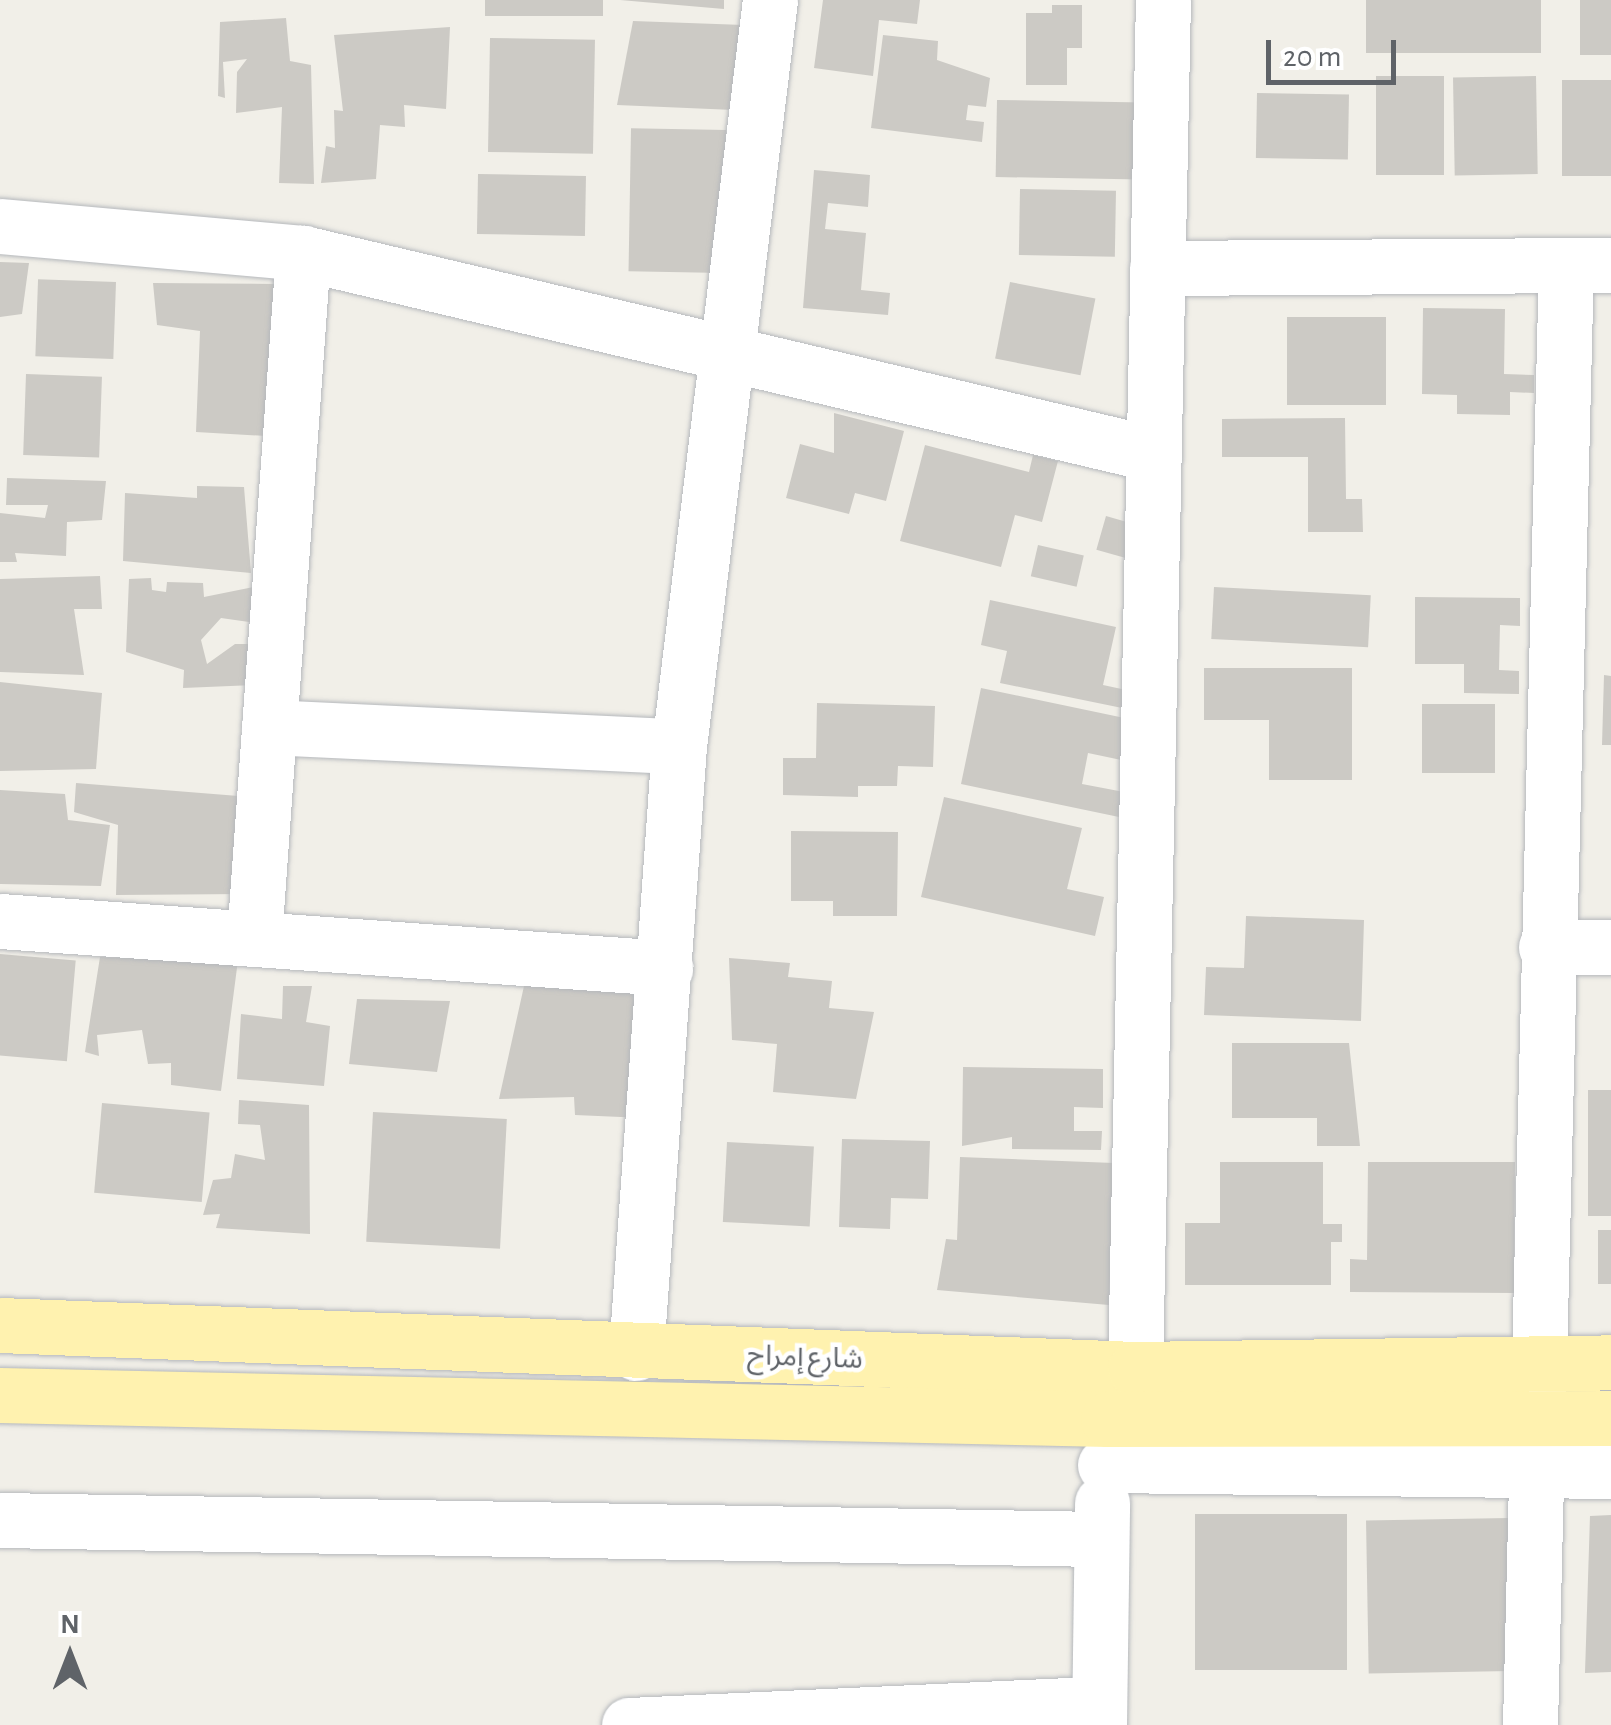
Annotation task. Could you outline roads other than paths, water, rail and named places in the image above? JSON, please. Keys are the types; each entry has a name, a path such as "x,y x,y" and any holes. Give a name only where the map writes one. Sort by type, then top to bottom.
{"main road":[{"name":"شارع إمراح","path":"0,1325 1135,1370 1611,1362"},
{"name":"شارع إمراح","path":"0,1395 1106,1442 1537,1443 1611,1418"}],"street":[{"path":"636,1353 679,746 770,0"},
{"path":"1135,1370 1163,0"},
{"path":"0,226 303,253 1153,454"},
{"path":"254,940 303,253"},
{"path":"1157,268 1588,265 1546,947 1530,1725"},
{"path":"268,727 679,746"},
{"path":"0,921 666,968"},
{"path":"1546,947 1611,947"},
{"path":"629,1725 1099,1714 1100,1539 1106,1442"},
{"path":"1537,1443 1611,1470"},
{"path":"0,1520 1100,1539"}]}
